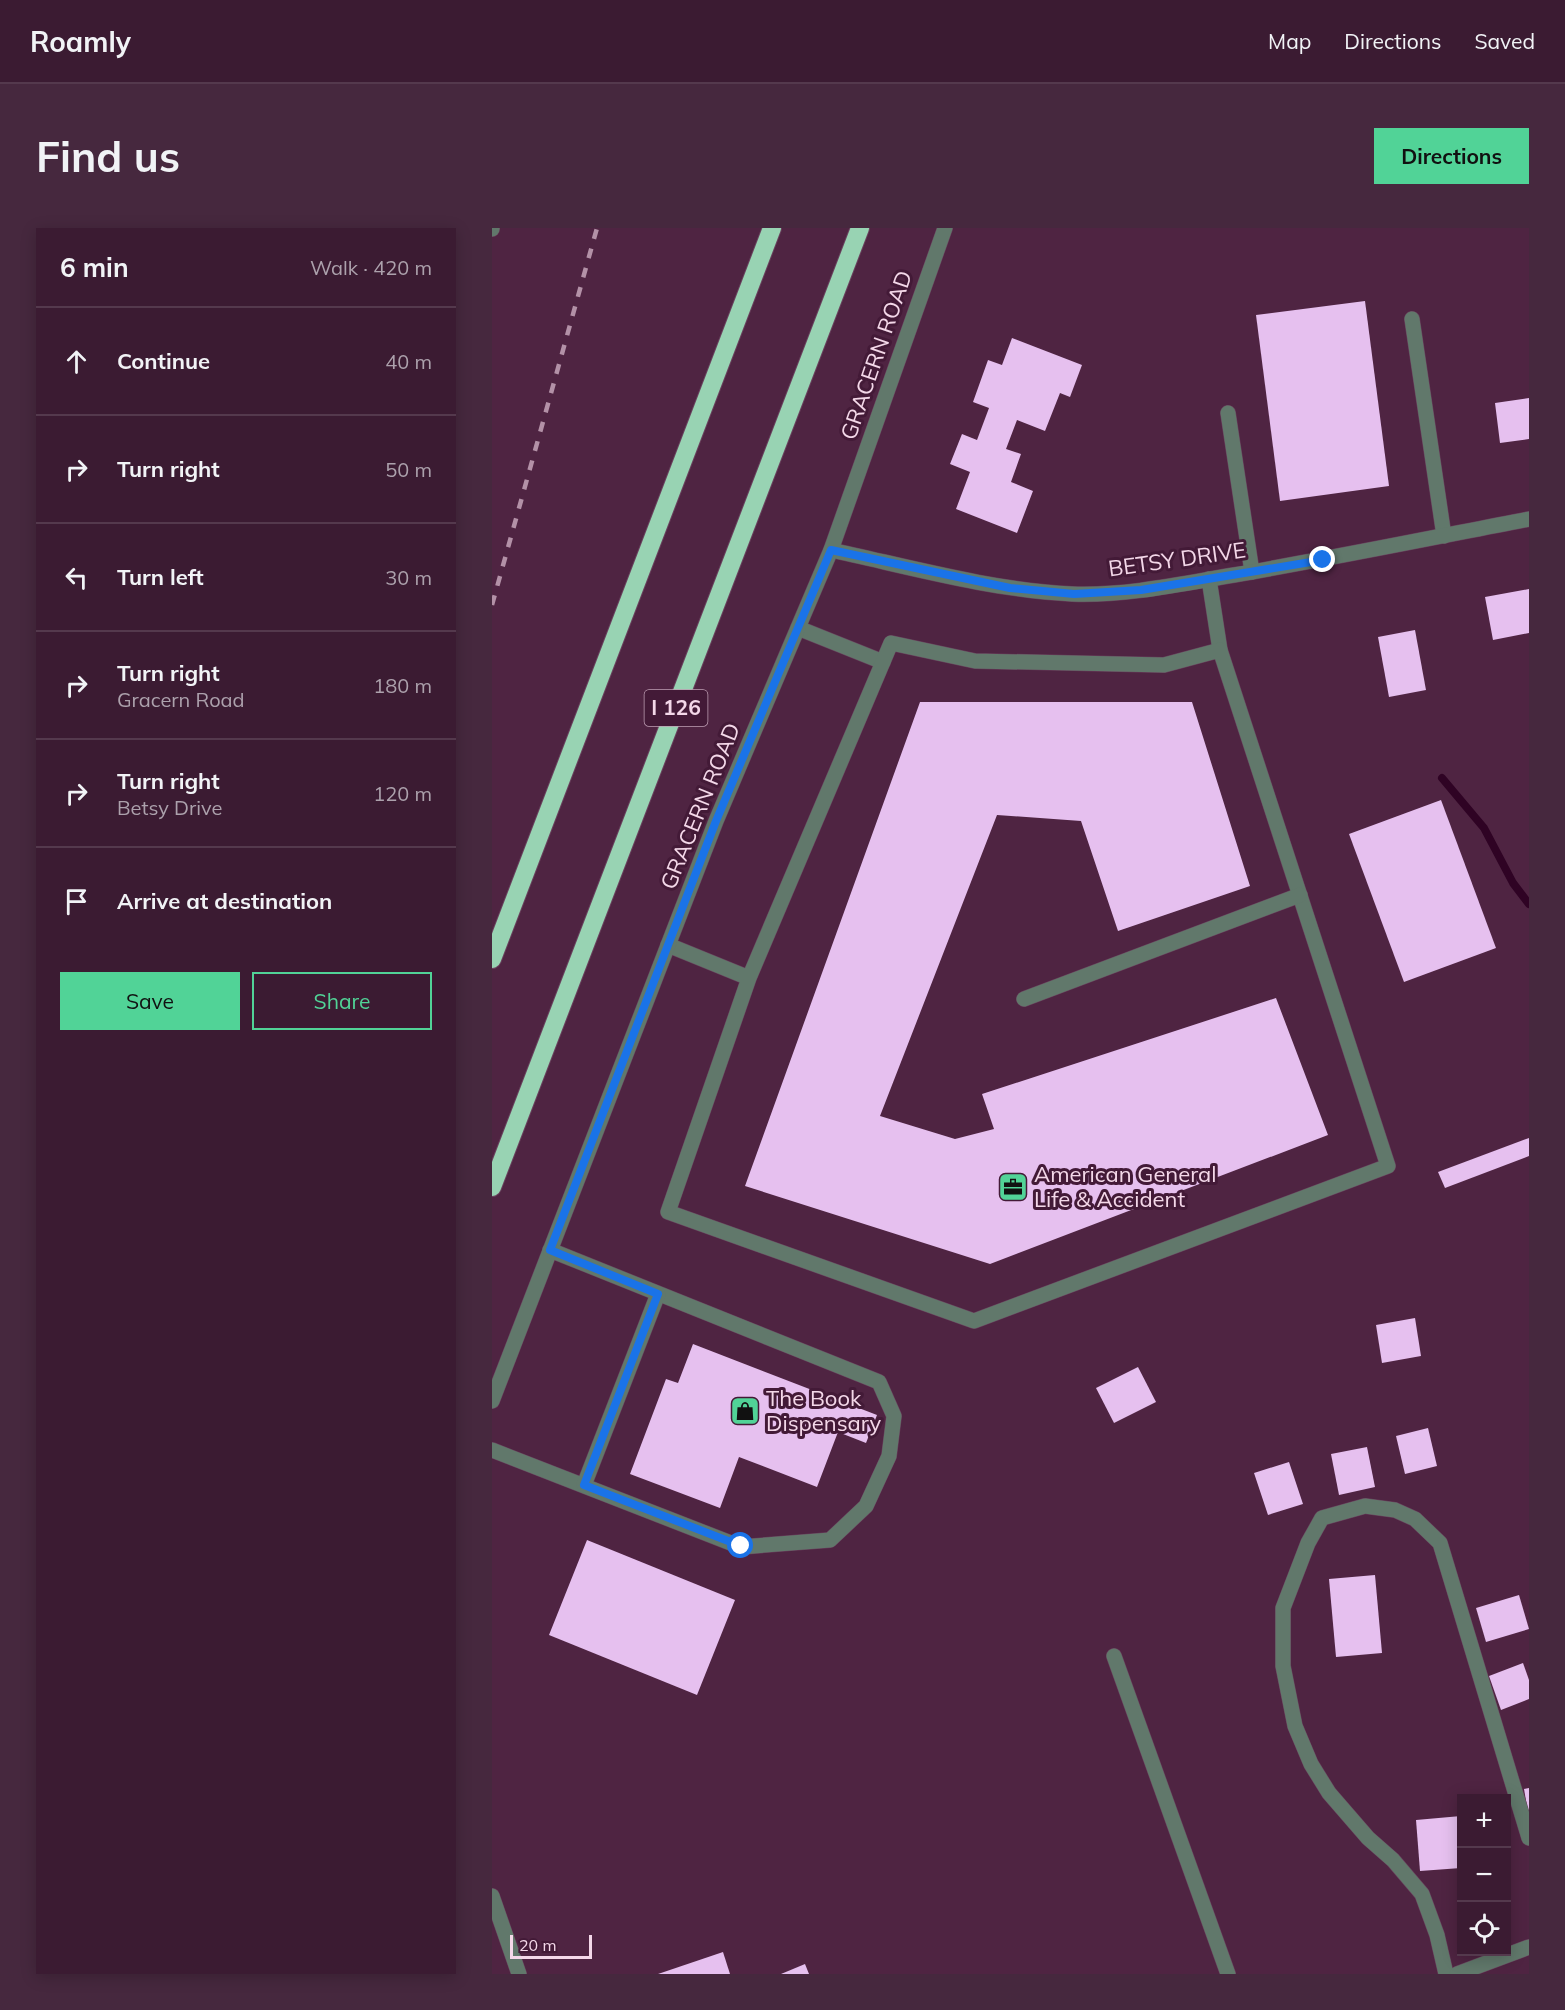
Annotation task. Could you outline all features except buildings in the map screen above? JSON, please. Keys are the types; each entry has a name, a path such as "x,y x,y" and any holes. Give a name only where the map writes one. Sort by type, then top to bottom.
{"highway":[{"path":"698,423 760,228"},
{"path":"492,959 772,228"},
{"name":"I 126","path":"492,1187 860,228"}],"street":[{"name":"GRACERN ROAD","path":"492,1401 716,821 831,550 945,228"},
{"path":"1412,319 1444,536"},
{"path":"1228,413 1252,572"},
{"name":"BETSY DRIVE","path":"831,550 1010,588 1074,594 1141,590 1252,572 1529,519"},
{"path":"1209,579 1220,650 1388,1166 974,1321 668,1212 749,978 891,643 975,661 1164,665 1220,650"},
{"path":"798,628 883,662"},
{"path":"1023,999 1300,895"},
{"path":"668,945 749,978"},
{"path":"492,1450 741,1546 830,1539 866,1506 889,1456 894,1416 879,1382 550,1250"},
{"path":"584,1485 658,1294"},
{"path":"1446,1974 1437,1935 1422,1894 1393,1860 1368,1838 1329,1792 1311,1764 1295,1726 1283,1666 1283,1608 1308,1543 1322,1518 1365,1506 1395,1510 1415,1519 1440,1544 1529,1838"},
{"path":"1114,1656 1228,1974"},
{"path":"492,1896 519,1974"},
{"path":"1457,1974 1529,1947"}],"waterway":[{"path":"1442,778 1484,828 1513,883 1529,904"}],"railway":[{"path":"492,605 597,228"}],"place":[{"name":"American General Life & Accident","path":"1013,1187"},
{"name":"The Book Dispensary","path":"745,1411"}],"route":[{"path":"741,1546 584,1485 658,1294 550,1250 716,821 831,550 1010,588 1074,594 1141,590 1323,560"}]}
